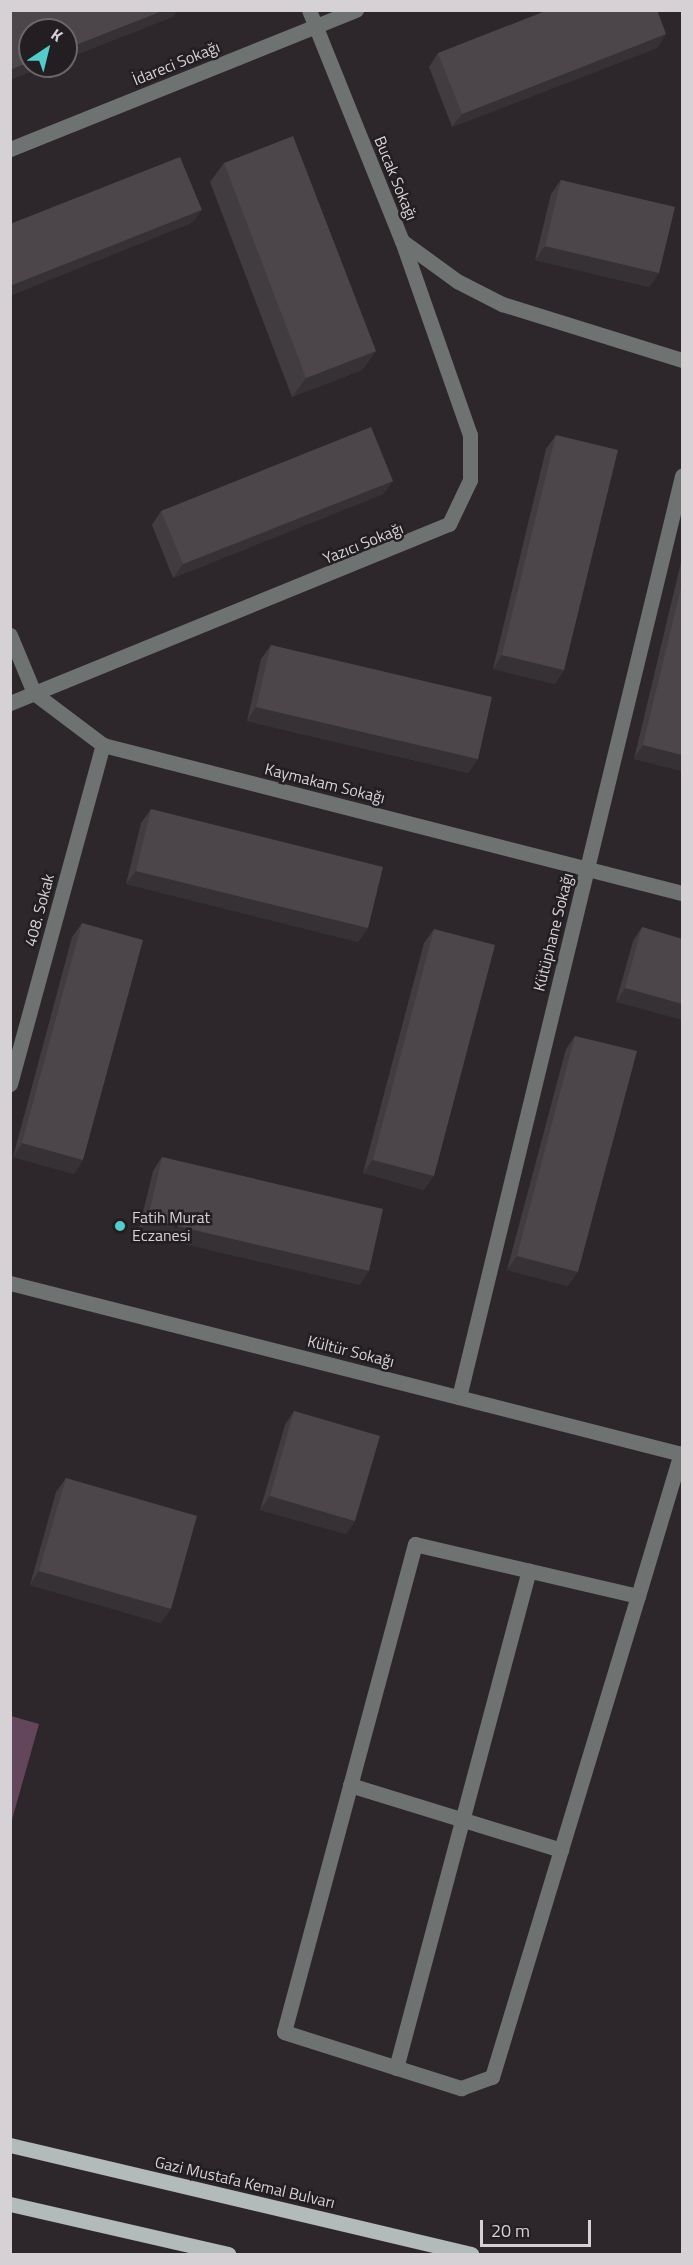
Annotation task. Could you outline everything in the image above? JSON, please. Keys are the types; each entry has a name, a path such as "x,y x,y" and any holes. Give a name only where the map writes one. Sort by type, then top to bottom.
{"main road":[{"name":"Gazi Mustafa Kemal Bulvarı","path":"10,2145 471,2254"},
{"path":"10,2204 228,2254"}],"street":[{"name":"Bucak Sokağı","path":"309,10 402,241 456,281 502,304 682,360"},
{"name":"İdareci Sokağı","path":"10,149 356,10"},
{"name":"Yazıcı Sokağı","path":"10,703 449,524 470,480 470,435 402,241"},
{"name":"Kütüphane Sokağı","path":"459,1397 682,476"},
{"path":"10,635 34,693"},
{"name":"Kaymakam Sokağı","path":"34,693 103,745 682,893"},
{"name":"408. Sokak","path":"10,1084 103,745"},
{"name":"Kültür Sokağı","path":"10,1283 682,1454"},
{"path":"638,1596 415,1544 284,2031 460,2088 492,2077 682,1454"},
{"path":"396,2068 530,1570"},
{"path":"350,1785 561,1850"}],"shaded area":[{"path":"10,1716 39,1724 11,1823"}],"building":[{"path":"10,10 165,10 78,44 78,18 18,18 18,67 10,70"},
{"path":"548,10 657,10 666,34 462,114 438,53"},
{"path":"293,136 376,351 306,378 224,163"},
{"path":"180,157 202,210 10,286 10,224"},
{"path":"561,180 675,207 659,273 545,246"},
{"path":"371,427 393,481 183,564 161,511"},
{"path":"556,435 618,450 564,670 502,655"},
{"path":"682,584 682,755 643,745"},
{"path":"271,645 492,697 478,759 256,707"},
{"path":"151,809 383,867 368,928 136,871"},
{"path":"82,923 143,940 83,1160 22,1143"},
{"path":"642,927 682,939 682,1004 625,988"},
{"path":"434,929 495,945 434,1176 373,1160"},
{"path":"575,1036 637,1051 578,1272 517,1256"},
{"path":"162,1157 383,1209 369,1271 148,1219"},
{"path":"294,1411 380,1436 355,1521 270,1496"},
{"path":"66,1478 197,1516 171,1609 39,1571"}],"place":[{"name":"Fatih Murat Eczanesi","path":"120,1226"}]}
